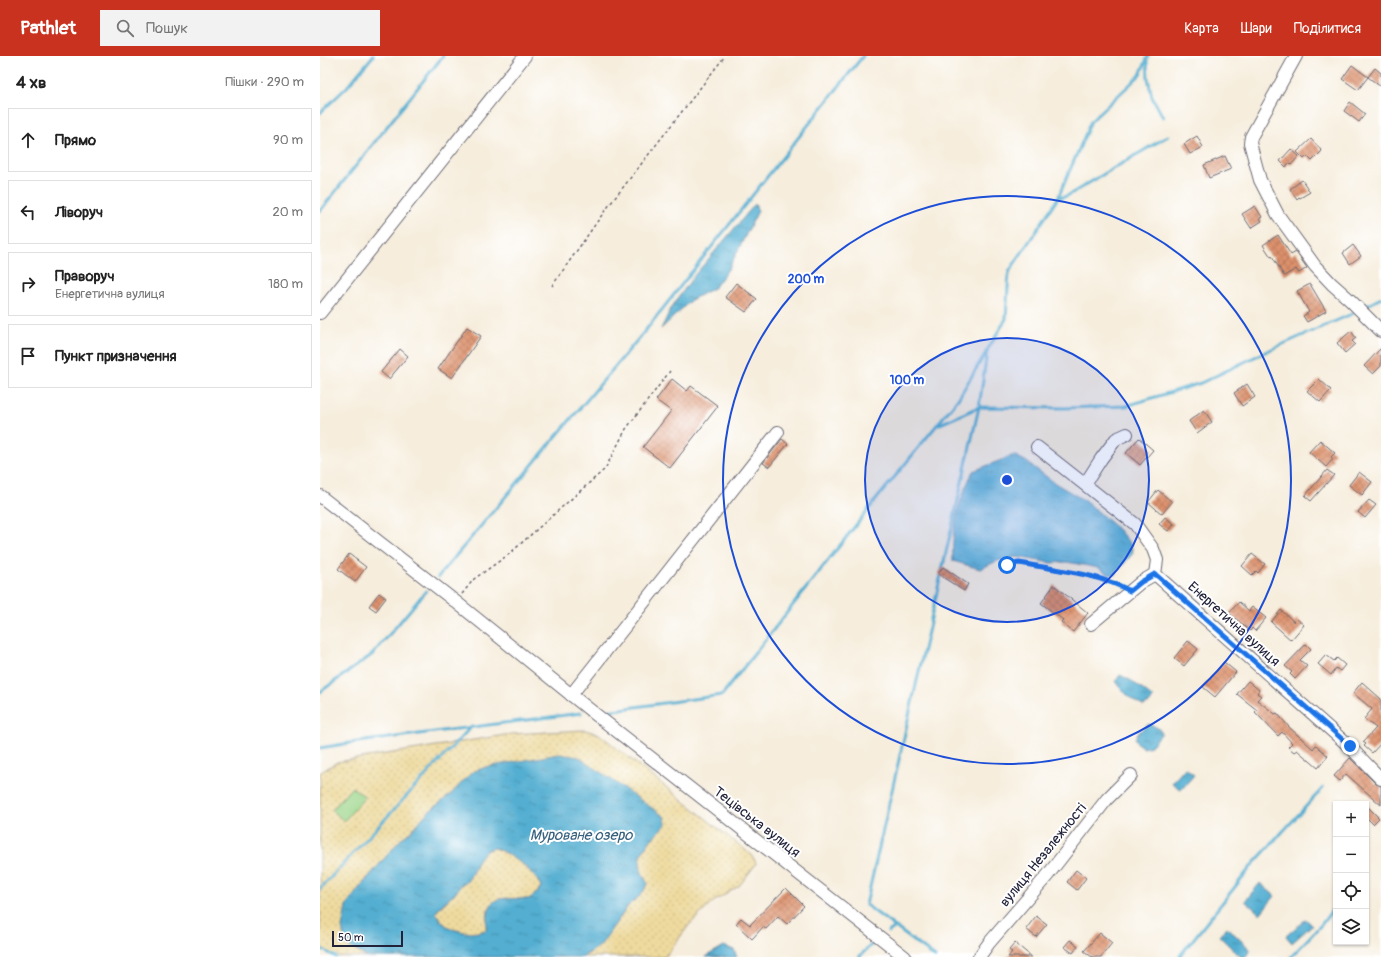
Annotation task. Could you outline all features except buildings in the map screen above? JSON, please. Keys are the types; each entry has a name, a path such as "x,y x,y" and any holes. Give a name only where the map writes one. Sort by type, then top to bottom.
{"street":[{"path":"320,313 524,56"},
{"path":"1296,56 1251,137 1250,143 1260,180 1278,216 1315,266 1381,331"},
{"path":"571,695 778,432"},
{"path":"1085,484 1116,439 1127,434"},
{"path":"1037,447 1135,524 1158,560 1155,574 1141,582 1092,624"},
{"name":"Тецівська вулиця","path":"320,496 905,957"},
{"name":"Енергетична вулиця","path":"1155,574 1350,746 1381,779"},
{"name":"вулиця Незалежності","path":"979,957 989,943 1047,876 1107,799 1132,774"}],"path":[{"path":"552,286 604,212 725,56"},
{"path":"456,602 474,579 508,555 605,469 626,429 670,371"},
{"path":"1007,565 1019,563 1098,578 1118,584 1130,591"}],"sand":[{"path":"585,730 599,734 753,856 756,864 739,886 713,902 689,925 665,957 582,957 590,953 628,906 641,895 648,884 640,868 640,863 642,854 649,843 450,795 427,813 411,831 401,839 360,887 346,906 349,947 367,957 336,957 320,947 320,773 337,762 511,734"},
{"path":"494,848 515,858 532,873 541,886 538,892 529,899 521,899 488,909 486,930 472,933 454,930 447,926 436,913 475,869 477,861 481,855"}],"green space":[{"path":"352,787 365,797 344,821 332,810"}],"water":[{"path":"755,204 758,211 729,268 715,287 691,300 661,329 671,308 693,277"},
{"path":"1014,455 1027,462 1055,483 1087,502 1119,530 1131,545 1133,553 1115,575 1108,574 1099,568 1067,562 1051,563 1017,557 997,561 980,569 953,561 953,537 957,514 973,471"},
{"path":"1120,675 1132,681 1153,698 1150,703 1143,706 1121,689 1116,681"},
{"path":"1149,724 1158,728 1162,733 1151,746 1144,748 1138,744 1135,738 1140,731"},
{"name":"Муроване озеро","path":"559,754 579,757 665,817 666,824 647,844 643,851 640,866 648,884 641,895 628,906 600,946 582,957 367,957 349,947 344,937 342,928 346,906 360,887 401,839 411,831 427,813 450,795 472,772 486,767","holes":["494,848 515,858 532,873 541,886 538,892 529,899 502,899 492,903 487,917 486,930 472,933 454,930 447,926 436,913 438,909 456,892 461,884 466,883 483,853"]},
{"path":"1185,768 1194,775 1181,790 1172,783"},
{"path":"1260,883 1275,896 1260,914 1245,901"},
{"path":"1306,919 1312,925 1292,943 1286,936"},
{"path":"1227,927 1251,950 1245,957 1241,957 1219,936"},
{"path":"724,946 734,950 737,957 705,957"}],"waterway":[{"path":"320,113 347,87 373,56"},
{"path":"320,211 443,56"},
{"path":"438,577 645,331 863,56"},
{"path":"606,711 722,695 871,506 958,399 1006,319 1009,272 1058,198 1091,121 1140,75 1148,56"},
{"path":"1147,59 1148,78 1152,97 1163,117"},
{"path":"1058,198 1067,196 1168,136"},
{"path":"1368,305 1381,298"},
{"path":"940,424 979,407 1063,408 1126,406 1201,383 1265,352 1354,313"},
{"path":"935,957 866,905 979,407 987,352"},
{"path":"320,692 373,654 426,591"},
{"path":"320,748 581,713"},
{"path":"320,889 469,729"},
{"path":"1179,957 1254,863 1323,788"},
{"path":"1291,957 1321,925 1333,909"},
{"path":"888,932 896,927"},
{"path":"859,957 874,942"},
{"path":"320,948 336,957"}],"route":[{"path":"1007,565 1019,563 1098,578 1118,584 1130,591 1141,582 1155,574 1350,746"}]}
